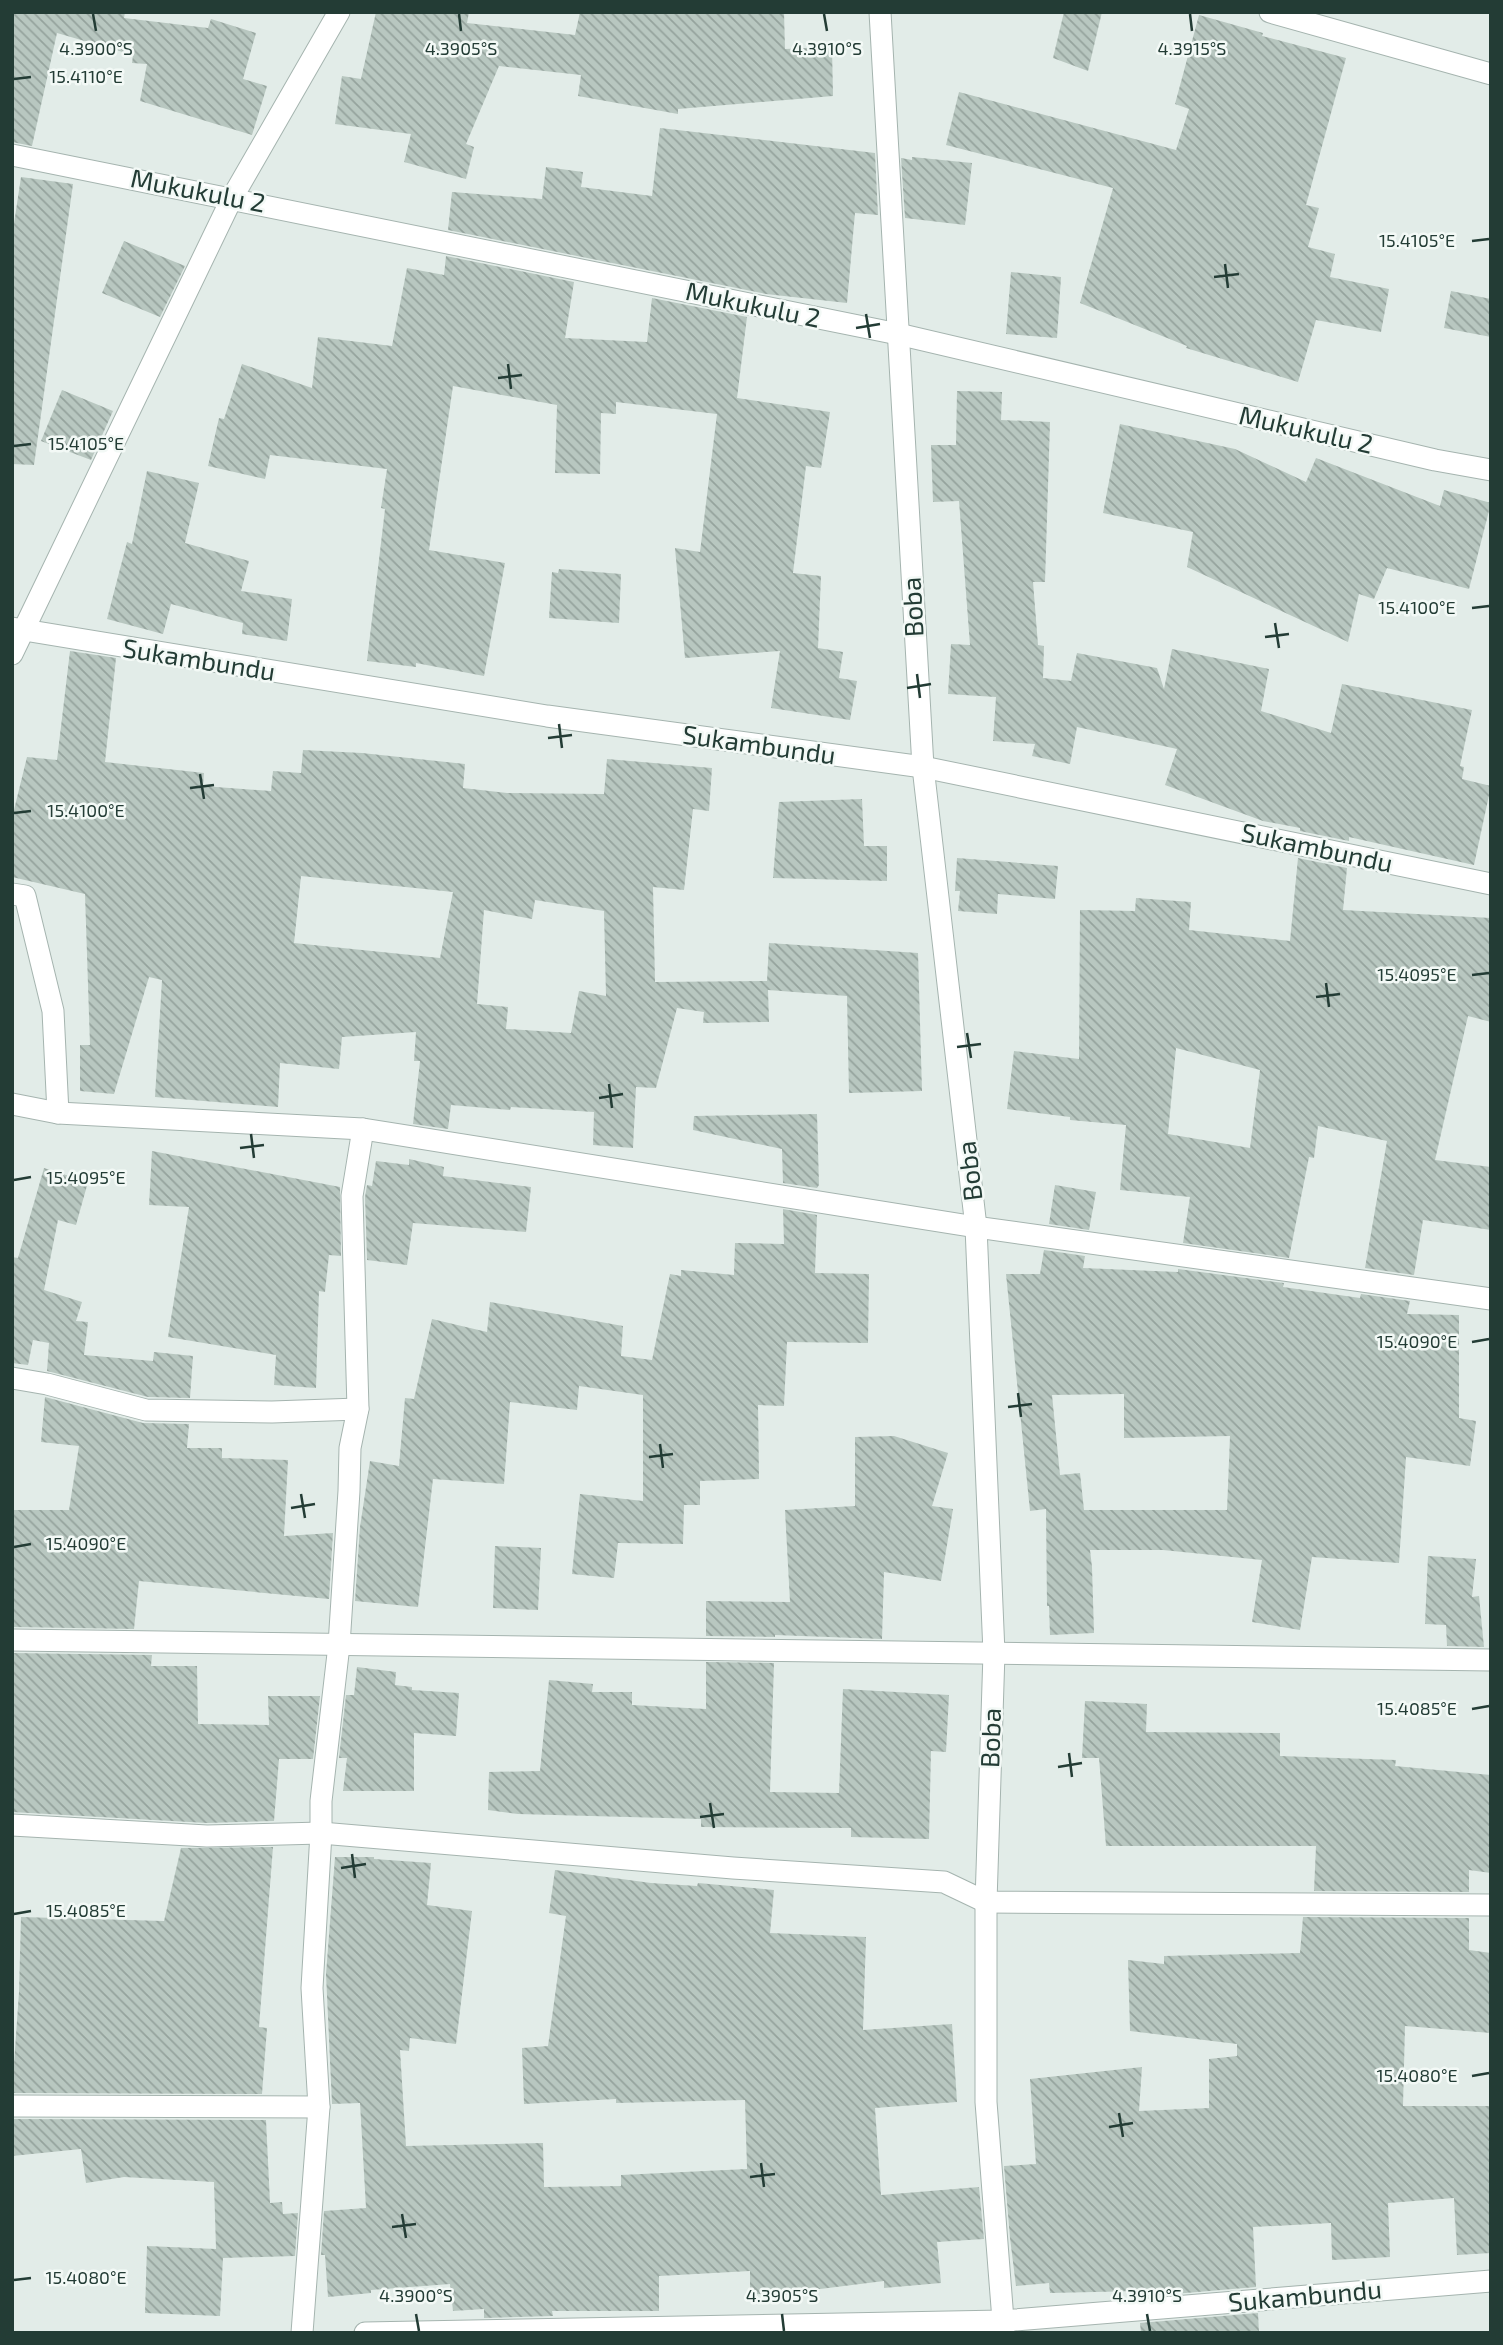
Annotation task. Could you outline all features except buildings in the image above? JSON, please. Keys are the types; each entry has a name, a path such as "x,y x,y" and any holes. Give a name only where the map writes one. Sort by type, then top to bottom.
{"street":[{"path":"12,654 18,630 232,198 339,12"},
{"name":"Boba","path":"880,12 923,767 976,1227 994,1653 986,1902 986,2102 1003,2327"},
{"path":"1270,12 1491,74"},
{"name":"Mukukulu 2","path":"12,155 898,334 1435,460 1491,470"},
{"name":"Sukambundu","path":"18,630 547,716 923,767 1491,884"},
{"path":"12,894 25,896 54,1011 58,1113"},
{"path":"12,1104 58,1113 363,1129 976,1227 1491,1299"},
{"path":"302,2333 319,2107 312,1988 321,1801 339,1645 350,1448 358,1409 352,1196 363,1129"},
{"path":"12,1378 47,1384 146,1410 272,1412 358,1409"},
{"path":"12,1640 1491,1660"},
{"path":"12,1825 207,1836 321,1833 733,1868 944,1882 986,1902 1491,1905"},
{"path":"12,2106 319,2107"},
{"name":"Sukambundu","path":"365,2333 1003,2327 1491,2281"}]}
